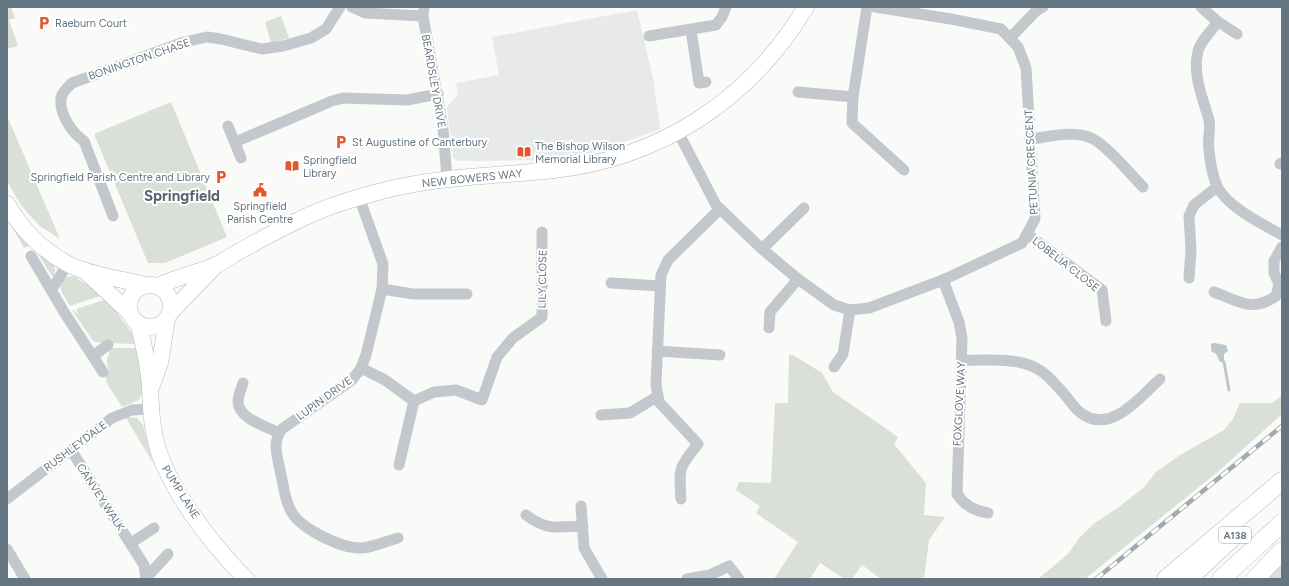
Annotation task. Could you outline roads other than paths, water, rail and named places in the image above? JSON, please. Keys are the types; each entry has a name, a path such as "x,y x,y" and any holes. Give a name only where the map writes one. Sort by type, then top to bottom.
{"main road":[{"path":"1166,579 1282,480"},
{"name":"A138","path":"1188,579 1282,491"},
{"name":"A138","path":"1221,579 1282,523"},
{"path":"1255,579 1282,551"}],"street":[{"name":"BONINGTON CHASE","path":"112,216 84,141 75,134 62,111 61,97 65,89 72,83 184,42 207,37 222,39 262,49 283,46 311,38 326,29 340,7"},
{"path":"352,7 365,13 423,11"},
{"path":"649,36 716,25 722,17 726,7"},
{"name":"NEW BOWERS WAY","path":"151,285 216,264 302,218 334,204 359,197 398,187 447,179 570,168 607,160 638,150 678,132 705,116 731,96 767,61 797,22 806,7"},
{"path":"867,7 853,97 852,123 904,170"},
{"name":"PETUNIA CRESCENT","path":"678,132 716,205 762,249 826,301 850,310 869,308 943,280 1022,243 1035,219 1026,68 1018,47 1001,29 931,11 875,7"},
{"path":"1010,38 1036,11 1043,7"},
{"path":"1201,7 1237,34"},
{"name":"BEARDSLEY DRIVE","path":"423,11 443,128 447,179"},
{"path":"1217,20 1202,42 1198,52 1196,72 1211,128 1208,147 1217,187 1230,201 1247,214 1282,235"},
{"path":"691,30 699,83 706,82"},
{"path":"798,92 853,97"},
{"path":"234,142 332,101 343,98 407,100 438,94"},
{"path":"228,126 241,158"},
{"path":"1030,139 1076,135 1092,138 1143,187"},
{"path":"1189,278 1191,250 1189,216 1194,204 1217,187"},
{"name":"LUPIN DRIVE","path":"279,433 352,380 361,368 371,342 382,289 383,264 359,197"},
{"path":"7,204 29,234 43,247 68,264 84,270 151,285"},
{"path":"681,499 679,472 685,459 698,444 659,402 656,384 661,275 668,260 720,208"},
{"path":"762,249 804,208"},
{"name":"LILY CLOSE","path":"414,401 434,392 456,390 482,400 497,357 513,338 542,317 542,232"},
{"name":"LOBELIA CLOSE","path":"1027,234 1102,290 1106,321"},
{"path":"1214,292 1250,306 1265,304 1276,296 1279,284 1274,273 1274,261 1282,247"},
{"path":"31,256 103,372"},
{"path":"51,290 68,264"},
{"name":"NEW BOWERS WAY","path":"168,316 216,264"},
{"path":"84,270 135,319 147,326 155,326 168,316"},
{"path":"770,328 770,312 798,279"},
{"name":"FOXGLOVE WAY","path":"943,280 959,322 962,338 956,494 964,503 980,512 988,513"},
{"path":"610,283 660,286"},
{"name":"PUMP LANE","path":"150,389 160,363 171,303 168,293 151,285 132,294 130,302 147,362 151,409 157,449 168,474 187,506 215,543 246,579"},
{"path":"382,289 413,294 467,294"},
{"path":"834,367 843,354 850,310"},
{"path":"93,356 108,346"},
{"path":"657,351 720,355"},
{"path":"962,360 1012,362 1034,367 1050,378 1079,412 1091,418 1100,420 1117,416 1160,379"},
{"path":"361,368 385,380 414,401 399,466"},
{"path":"242,383 238,402 243,413 249,418 279,433 276,453 288,503 294,517 301,524 327,538 351,547 371,546 398,538"},
{"path":"601,415 630,413 658,396"},
{"name":"RUSHLEYDALE","path":"7,499 112,418 132,410 151,409"},
{"name":"CANVEY WALK","path":"70,450 131,543 144,565 146,578"},
{"path":"581,506 584,548 602,579"},
{"path":"526,515 539,524 554,527 582,526"},
{"name":"CANVEY WALK","path":"131,543 154,528"},
{"path":"7,549 25,579"},
{"name":"CANVEY WALK","path":"146,578 168,554"},
{"path":"688,579 710,575 728,566 739,579"}],"waterway":[{"path":"1224,362 1229,390"}],"railway":[{"path":"1096,579 1282,426"}],"place":[{"name":"Raeburn Court","path":"44,23"},
{"name":"St Augustine of Canterbury","path":"341,142"},
{"name":"The Bishop Wilson Memorial Library","path":"524,152"},
{"name":"Springfield Library","path":"292,166"},
{"name":"Springfield Parish Centre and Library","path":"221,177"},
{"name":"Springfield Parish Centre","path":"260,190"}],"district":[{"name":"Springfield","path":"182,196"}]}
